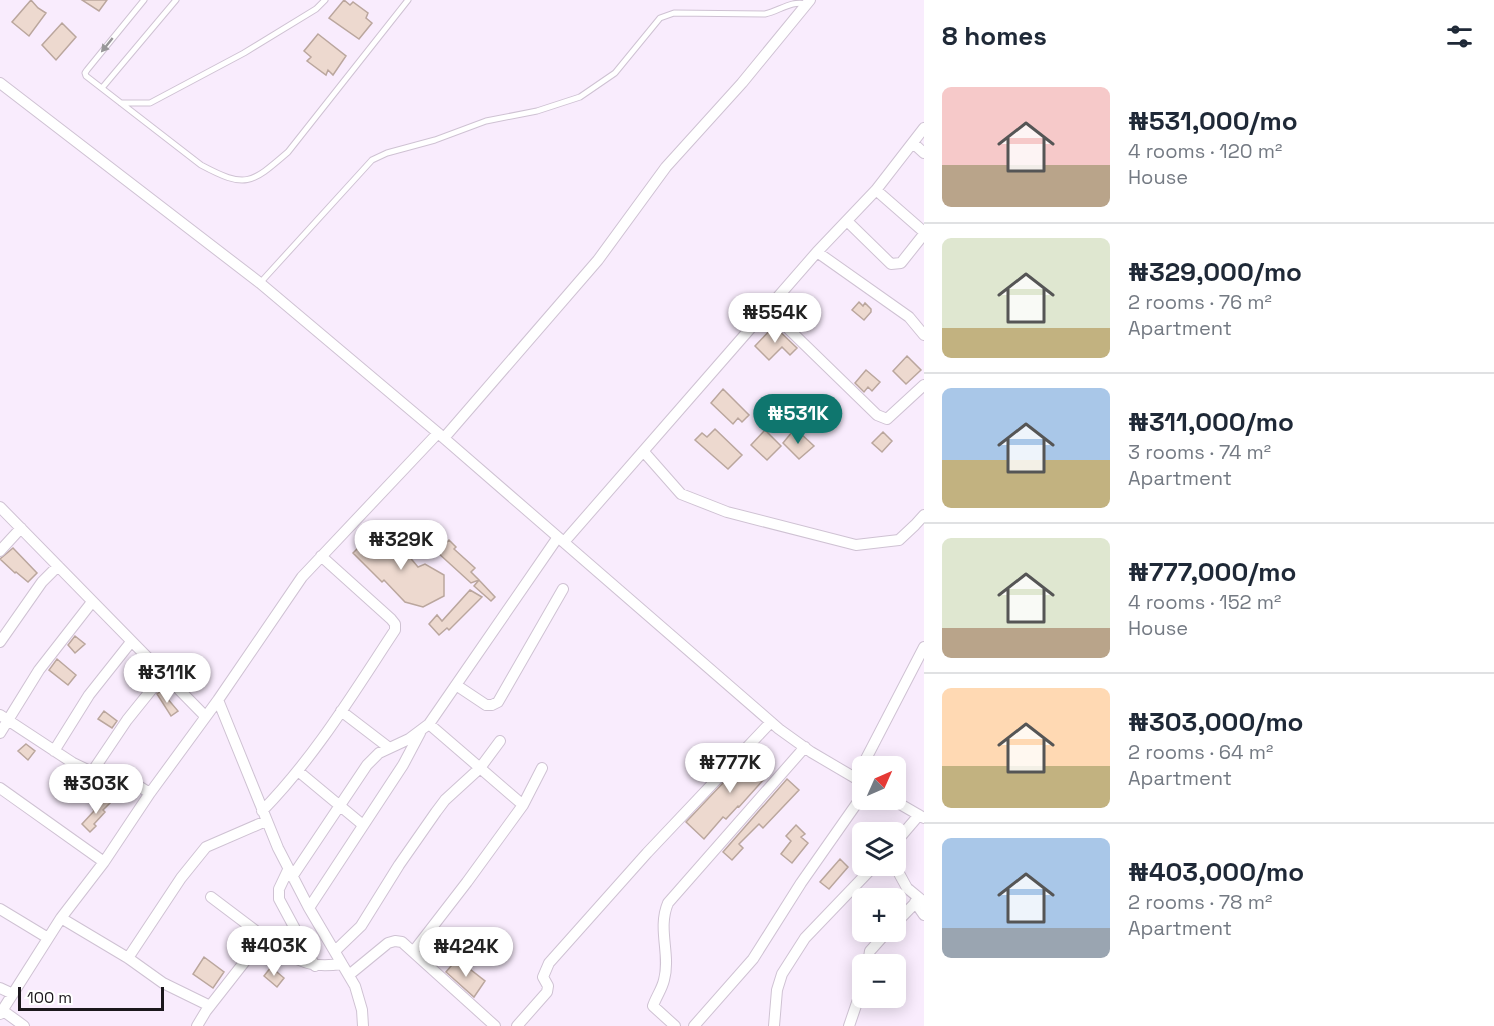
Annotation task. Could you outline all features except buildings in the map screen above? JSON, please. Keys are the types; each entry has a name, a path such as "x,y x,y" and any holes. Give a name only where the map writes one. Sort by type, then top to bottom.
{"street":[{"path":"24,1026 1,1012 61,918 104,862 302,577 441,435 598,260 666,167 742,83 808,2"},
{"path":"0,83 260,283 441,435 771,722 805,747 852,776"},
{"path":"315,966 279,898 279,889 368,765 379,753 420,732 429,724 561,539 644,452 817,252 876,190 924,128"},
{"path":"913,143 924,153"},
{"path":"847,221 891,264 901,263 924,233 876,190"},
{"path":"817,252 909,317 924,335"},
{"path":"768,309 877,415 887,419 924,385"},
{"path":"644,452 681,494 727,512 856,544 898,540 924,514"},
{"path":"0,507 205,716"},
{"path":"0,551 21,528"},
{"path":"128,958 182,878 206,847 264,816 341,711 395,630 395,624 321,556"},
{"path":"0,642 42,582 58,566"},
{"path":"456,685 486,705 498,702 563,589"},
{"path":"0,733 4,717 92,602"},
{"path":"54,751 90,695 130,642"},
{"path":"871,756 924,646"},
{"path":"92,772 127,720 164,674"},
{"path":"218,700 264,816 290,874 349,975 361,1004 363,1026"},
{"path":"341,711 388,747"},
{"path":"4,717 54,751 92,772"},
{"path":"517,1026 547,992 548,986 543,977 549,963 632,869 771,722"},
{"path":"429,724 523,805"},
{"path":"309,908 403,765 420,732"},
{"path":"334,951 361,926 399,865 445,800 480,768 500,741"},
{"path":"675,1026 653,1006 665,979 666,959 662,925 668,903 805,747"},
{"path":"413,952 523,805 543,768"},
{"path":"92,772 98,769 106,770 150,793"},
{"path":"298,771 363,825"},
{"path":"0,788 104,862"},
{"path":"906,807 921,816 906,832"},
{"path":"694,1026 753,959 852,810"},
{"path":"774,1026 777,990 782,974 806,938 865,876"},
{"path":"900,876 907,888 919,901 924,915"},
{"path":"211,897 285,953 315,966 342,964"},
{"path":"906,913 919,901"},
{"path":"0,909 48,938"},
{"path":"61,918 128,958 163,983 210,1006"},
{"path":"197,1026 264,937"},
{"path":"349,975 388,943 402,942 495,1026"},
{"path":"870,954 878,942"},
{"path":"0,988 13,994"},
{"path":"849,1026 855,1008"}],"lane":[{"path":"144,0 85,73 86,76 201,165 220,175 240,181 253,179 264,173 288,152 408,0"},
{"path":"102,88 176,0"},
{"path":"121,103 150,103 244,53 316,9 325,0"},
{"path":"260,283 372,160 486,121 537,111 580,97 615,74 660,18 674,13 765,14 795,3 808,2"}]}
